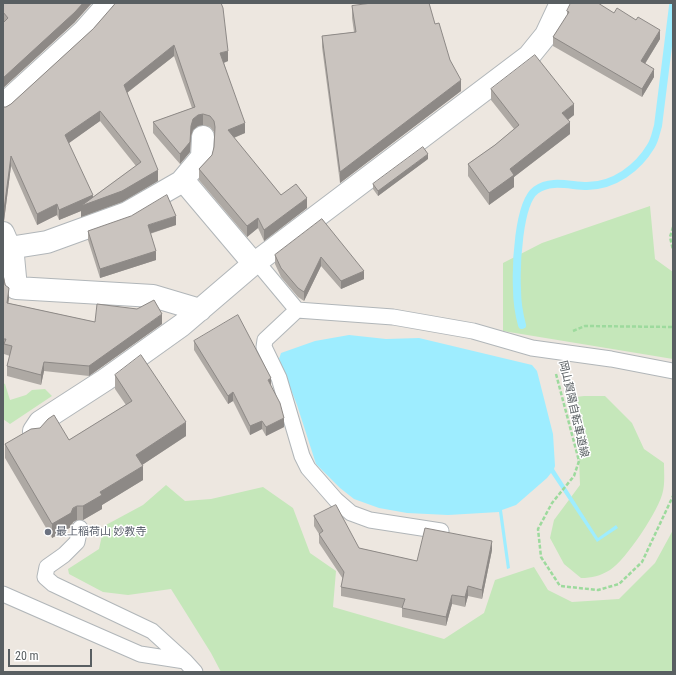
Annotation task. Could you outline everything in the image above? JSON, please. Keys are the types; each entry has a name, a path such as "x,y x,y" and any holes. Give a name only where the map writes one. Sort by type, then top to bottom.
{"street":[{"path":"3,105 84,31 109,3"},
{"path":"34,431 40,422 105,380 182,325 256,263 529,56 546,35 561,3"},
{"path":"200,310 153,296 16,288 13,256 6,241 47,242 127,214 183,180 202,157 203,137"},
{"path":"183,180 256,263"}],"lane":[{"path":"256,263 297,310 393,317 473,331 532,348 555,350 673,371"},
{"path":"297,310 265,340 264,347 279,378 302,456 308,468 336,500 351,513 370,520 441,531"},
{"path":"80,528 77,542 64,555 47,567 45,577 53,584 152,631 195,672"},
{"path":"3,594 140,654 185,661"}],"path":[{"path":"673,227 670,237 673,250"},
{"name":"岡山賀陽自転車道線","path":"673,327 585,326 561,336 552,359 579,461 574,476 552,503 538,529 541,557 560,586 598,590 619,584 642,562 673,496"}],"green space":[{"path":"650,206 655,259 673,272 673,359 503,331 503,263 542,243"},
{"path":"3,383 5,384 10,400 26,395 32,390 45,389 52,396 10,424 3,419"},
{"path":"605,396 632,423 644,449 664,463 663,491 656,510 649,522 633,546 616,565 606,572 589,578 581,578 564,564 550,538 554,520 580,485 578,433 567,398"},
{"path":"166,485 185,501 211,499 263,487 293,508 310,553 336,571 333,607 444,639 484,613 495,580 534,567 548,590 572,602 619,599 655,563 673,530 673,672 221,672 211,653 171,589 128,595 103,592 69,574 68,569 99,549 104,526 143,505"}],"water":[{"path":"349,335 386,339 419,338 532,365 537,371 553,434 554,469 598,538 616,525 618,528 597,542 551,473 516,505 502,510 510,568 507,569 499,512 448,515 407,513 379,508 354,499 340,488 316,464 297,405 279,359 281,353 315,341"}],"building":[{"path":"3,3 83,3 3,78 3,23 8,18 3,12"},
{"path":"116,3 221,3 223,8 228,51 220,53 245,123 228,130 281,195 296,184 307,198 264,230 258,218 247,226 199,169 212,155 214,147 215,127 214,121 210,116 203,114 198,115 193,119 190,142 180,154 153,122 195,107 174,45 124,85 158,170 122,191 81,206 141,162 100,111 65,135 93,195 59,210 57,204 37,214 11,156 3,210 3,107 11,104 93,29"},
{"path":"372,3 429,3 435,24 439,23 450,60 461,80 340,172 322,36 356,32 352,6"},
{"path":"571,3 598,3 614,13 617,8 636,20 638,17 660,30 641,61 654,69 642,89 553,37 569,12 567,11"},
{"path":"535,55 574,104 562,113 570,122 510,169 514,175 489,193 468,164 495,145 519,125 491,89"},
{"path":"423,147 428,154 378,191 373,184"},
{"path":"167,195 176,216 148,225 156,251 100,269 88,231 131,216"},
{"path":"322,219 364,271 341,281 321,257 304,292 298,288 281,268 275,255"},
{"path":"3,274 5,285 9,288 7,303 95,322 97,304 137,309 154,300 162,314 89,366 44,362 41,375 7,366 12,346 4,344 6,339 3,339"},
{"path":"238,315 271,378 268,380 280,403 284,418 266,427 262,421 250,426 233,392 228,396 194,341"},
{"path":"141,355 186,422 136,455 143,466 100,492 102,495 83,506 73,508 71,513 52,524 5,444 31,429 40,428 54,415 69,440 132,401 115,375"},
{"path":"336,505 359,548 417,561 425,528 492,541 482,590 468,586 465,597 452,595 446,617 402,608 405,599 341,587 344,572 319,534 323,531 314,516"}],"waterway":[{"path":"522,325 518,307 517,266 519,236 525,208 530,197 536,190 548,185 561,184 587,186 607,183 624,174 639,162 646,154 654,141 658,126 673,6"}],"place":[{"name":"最上稲荷山 妙教寺","path":"48,532"}]}
